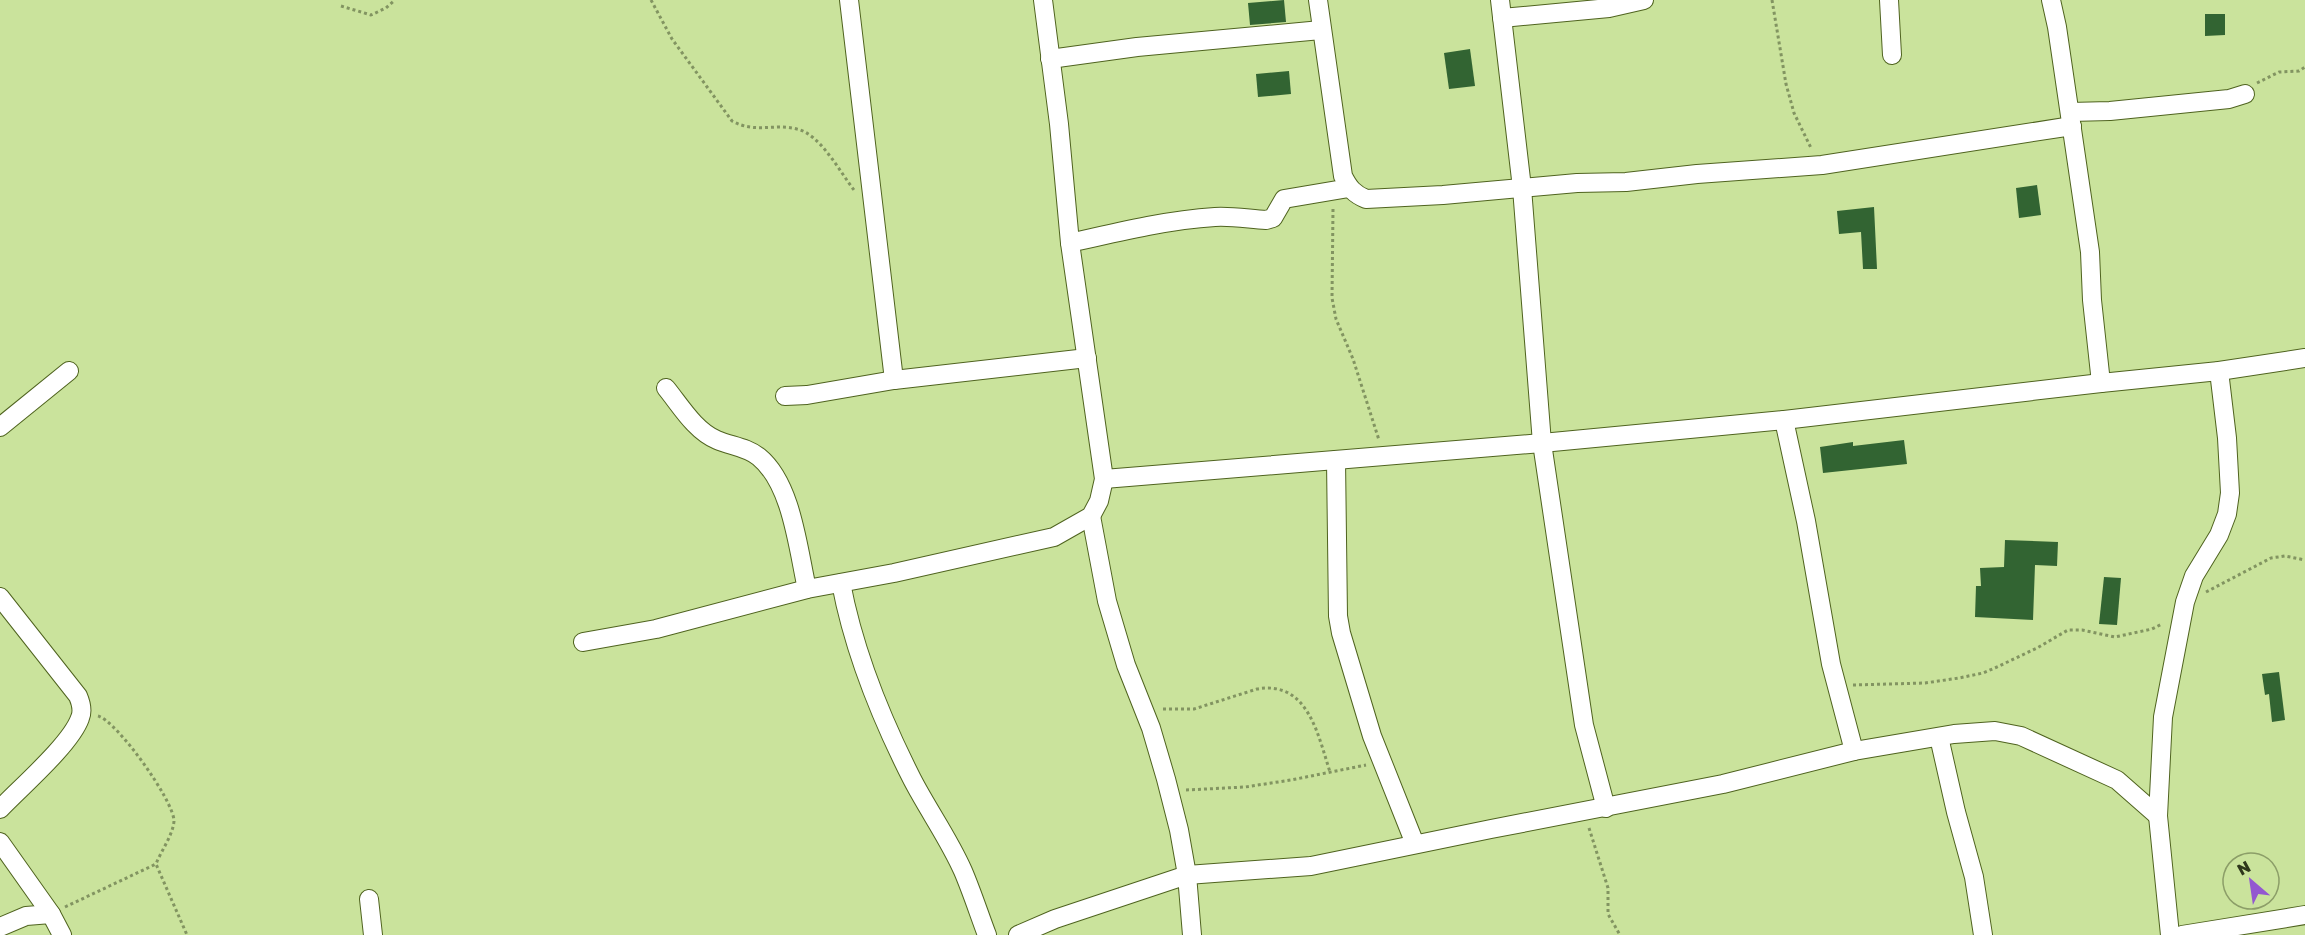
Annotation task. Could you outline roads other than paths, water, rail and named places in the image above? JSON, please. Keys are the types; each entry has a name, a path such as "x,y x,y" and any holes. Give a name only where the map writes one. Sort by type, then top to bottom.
{"street":[{"path":"849,0 894,380"},
{"path":"583,642 656,629 807,589 894,573 1054,537 1091,516 1099,501 1104,479 1070,243 1059,124 1043,0"},
{"path":"1317,0 1343,176 1341,190"},
{"path":"1606,808 1584,725 1542,443 1522,188 1501,9 1609,8 1644,0"},
{"path":"1889,0 1892,55"},
{"path":"2051,0 2057,27 2090,252 2092,300 2101,382"},
{"path":"1050,59 1137,47 1321,30"},
{"path":"1070,243 1118,232 1205,218 1266,220 1273,218 1284,200 1341,190 1366,199 1822,165 2110,111 2229,99 2245,94"},
{"path":"785,396 807,395 894,380 1088,358"},
{"path":"1104,479 1542,443 1784,420 2101,382 2219,371 2305,358"},
{"path":"0,427 69,371"},
{"path":"2170,935 2158,816 2163,717 2184,609 2194,576 2219,535 2227,514 2230,493 2227,438 2219,371"},
{"path":"666,388 698,428 715,440 746,449 759,456 775,474 790,511 807,589"},
{"path":"1784,420 1837,684 1854,751"},
{"path":"1336,460 1338,616 1347,653 1382,762 1415,844"},
{"path":"1091,516 1107,601 1126,665 1143,708 1169,790 1187,875 1192,935"},
{"path":"841,583 858,657 875,699 912,779 963,870 987,935"},
{"path":"0,597 78,696 82,716 72,735 0,809"},
{"path":"1018,935 1055,919 1187,875 1311,866 1723,784 1854,751 1939,737 1995,731 2021,736 2116,780 2158,816"},
{"path":"1939,737 1974,877 1983,935"},
{"path":"0,842 51,914 62,935"},
{"path":"369,899 373,935"},
{"path":"0,927 26,916 51,914"},
{"path":"2182,935 2305,915"}]}
